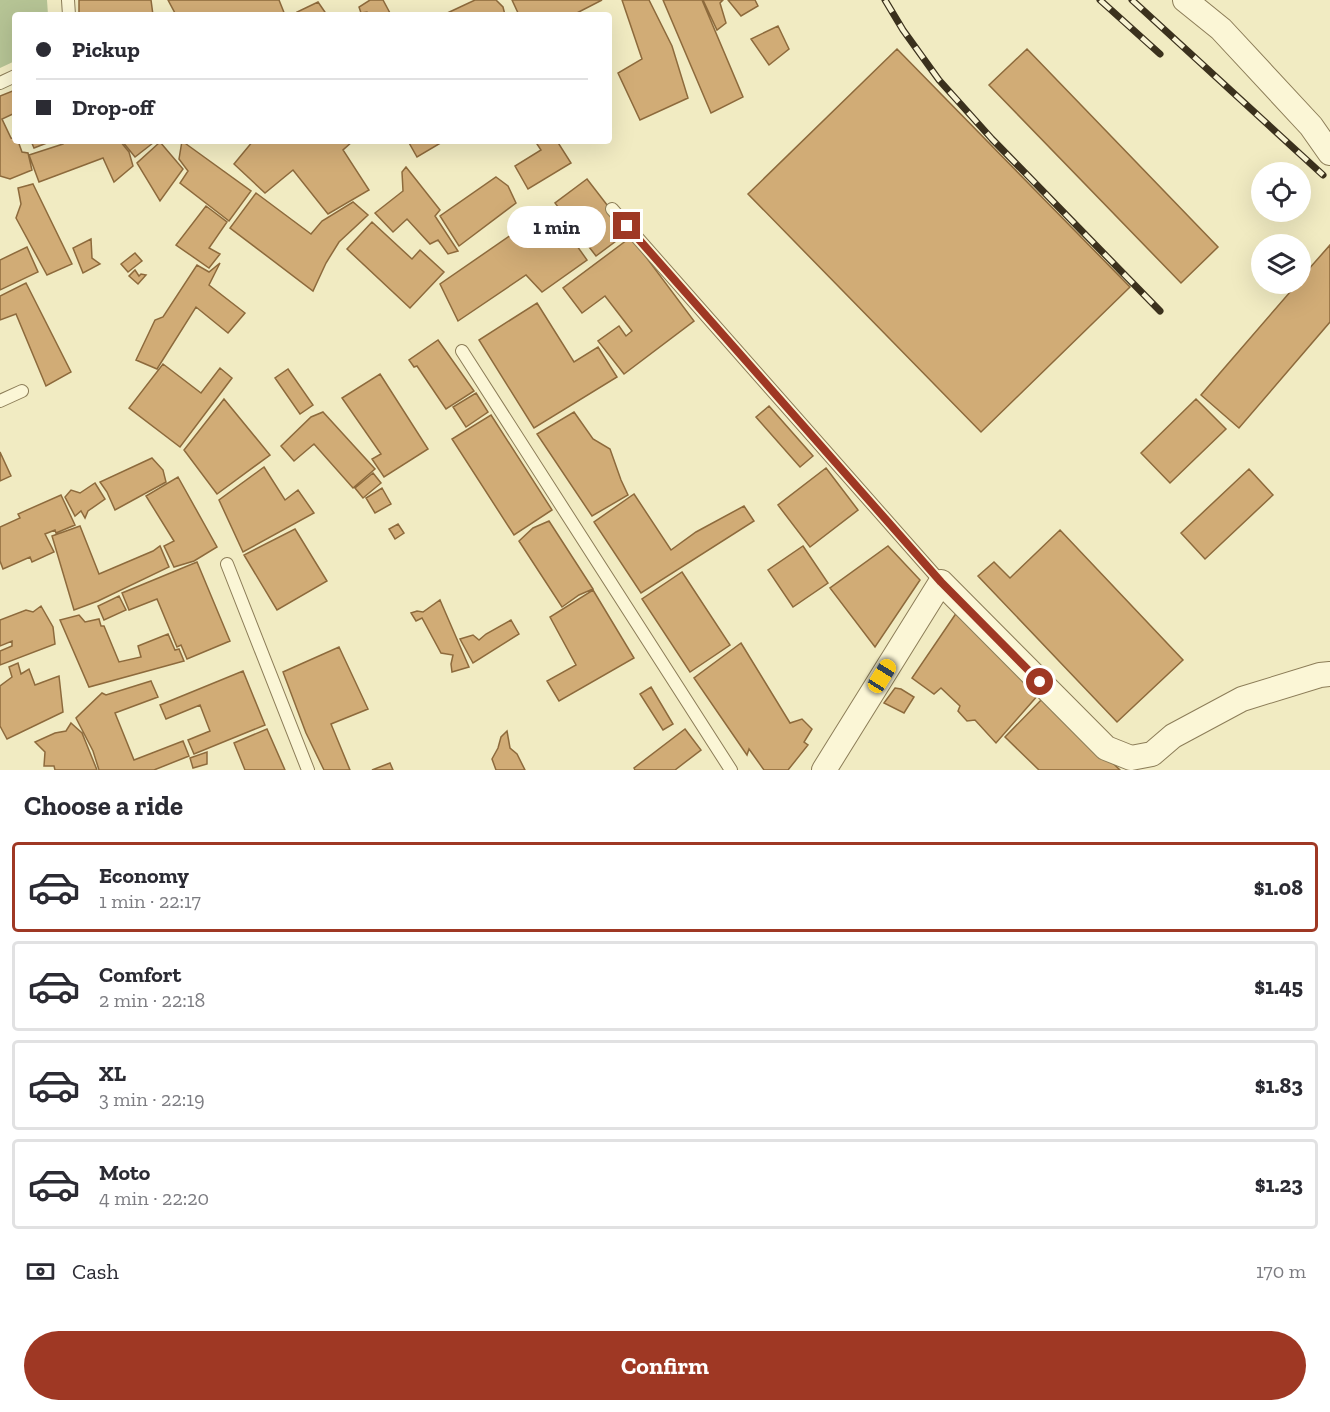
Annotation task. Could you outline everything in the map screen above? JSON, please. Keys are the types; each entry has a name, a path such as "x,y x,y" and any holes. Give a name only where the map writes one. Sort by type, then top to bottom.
{"street":[{"path":"1185,0 1221,29 1311,126 1330,153"},
{"path":"824,770 941,582 1106,748 1131,758 1152,754 1173,736 1242,699 1330,674"}],"lane":[{"path":"612,209 941,582"},
{"path":"462,351 731,770"},
{"path":"0,401 22,391"},
{"path":"227,564 308,770"}],"green space":[{"path":"0,0 47,0 48,12 12,12 12,62 0,68"}],"building":[{"path":"79,0 151,0 153,12 79,12"},
{"path":"168,0 279,0 284,12 174,12"},
{"path":"370,0 383,0 389,12 361,12 359,7"},
{"path":"475,0 496,0 503,7 504,12 449,12"},
{"path":"512,0 602,0 579,12 518,12"},
{"path":"622,0 649,0 672,46 688,98 640,120 618,73 642,59"},
{"path":"663,0 702,0 743,97 711,113"},
{"path":"703,0 723,0 720,3 726,23 717,30"},
{"path":"728,0 755,0 758,6 741,16"},
{"path":"318,2 325,12 297,12"},
{"path":"778,26 789,49 769,65 751,39"},
{"path":"897,49 1130,287 981,432 748,194"},
{"path":"1027,49 1218,247 1181,283 989,85"},
{"path":"12,91 12,114 2,119 12,138 12,144 19,144 22,152 28,153 32,170 10,179 0,176 0,96"},
{"path":"32,144 44,144 34,148"},
{"path":"63,144 122,144 129,152 133,166 114,182 103,158 39,182 29,155"},
{"path":"124,144 152,144 135,157"},
{"path":"158,144 162,144 183,169 160,201 137,163"},
{"path":"182,144 186,144 251,191 229,221 180,183 188,171 179,159"},
{"path":"251,144 350,144 343,150 369,190 328,214 293,170 265,193 234,164"},
{"path":"410,144 439,144 417,157"},
{"path":"537,144 559,144 571,163 528,189 515,166 541,150"},
{"path":"406,167 440,210 435,216 458,251 448,254 438,240 430,244 407,219 393,232 375,213 403,191 402,172"},
{"path":"496,177 508,186 516,203 459,246 440,216"},
{"path":"587,179 628,232 596,256 555,203"},
{"path":"33,184 72,264 47,275 16,218 21,204 18,188"},
{"path":"256,193 311,234 322,221 353,202 368,215 339,242 313,291 230,228"},
{"path":"206,206 227,222 209,248 220,254 209,268 176,245"},
{"path":"550,208 587,260 542,292 526,275 458,321 440,284"},
{"path":"372,222 412,259 420,250 444,272 410,308 347,249"},
{"path":"631,237 694,321 624,374 598,341 619,326 626,336 632,331 605,296 582,313 563,288"},
{"path":"91,239 92,258 100,264 83,273 73,248"},
{"path":"1330,245 1330,322 1239,428 1201,395 1288,294 1311,294 1311,267"},
{"path":"27,247 38,272 0,290 0,260"},
{"path":"135,253 142,261 128,272 121,264"},
{"path":"220,263 209,285 245,313 228,333 196,307 157,369 136,360 155,320 163,317 197,265 209,272"},
{"path":"135,270 139,276 146,275 138,284 129,276"},
{"path":"26,283 71,372 46,386 16,314 0,320 0,296"},
{"path":"537,303 574,362 598,347 617,377 534,428 479,340"},
{"path":"438,340 474,391 446,409 417,366 414,367 409,360"},
{"path":"163,364 201,393 220,368 232,378 180,447 129,408"},
{"path":"288,369 313,405 300,414 275,378"},
{"path":"380,374 428,449 384,477 372,459 381,454 342,398"},
{"path":"476,393 488,412 466,427 453,407"},
{"path":"224,399 270,455 217,494 184,450"},
{"path":"1196,399 1226,429 1170,483 1141,453"},
{"path":"769,406 813,456 800,467 756,417"},
{"path":"323,412 375,469 353,488 314,444 294,461 281,446 311,417"},
{"path":"574,412 593,439 610,449 628,495 592,516 537,434"},
{"path":"491,415 552,510 514,535 452,439"},
{"path":"0,452 11,476 0,481"},
{"path":"152,458 163,470 166,482 115,510 100,482"},
{"path":"264,467 285,500 298,490 314,513 243,552 219,500"},
{"path":"826,468 858,510 810,547 778,505"},
{"path":"1249,469 1273,495 1205,559 1181,533"},
{"path":"373,473 381,483 363,498 355,488"},
{"path":"178,477 217,547 194,561 174,567 164,546 174,541 146,496"},
{"path":"95,483 105,499 88,511 85,518 81,511 75,516 65,497 71,490 80,493"},
{"path":"382,488 391,504 375,513 366,498"},
{"path":"634,494 671,550 696,532 744,506 754,521 641,593 594,522"},
{"path":"61,495 75,525 56,533 55,530 45,534 54,552 32,562 30,557 3,569 0,561 0,527 20,518 18,514"},
{"path":"549,521 593,589 579,595 562,607 519,541 533,528"},
{"path":"398,524 404,533 395,539 389,529"},
{"path":"80,526 99,574 160,546 169,567 74,610 52,536"},
{"path":"295,529 327,581 277,610 244,555"},
{"path":"1060,530 1183,660 1117,722 978,576 994,562 1010,578"},
{"path":"803,546 828,583 793,607 768,570"},
{"path":"888,546 920,580 875,647 830,588"},
{"path":"197,562 230,641 187,659 181,645 177,647 157,599 129,610 122,593"},
{"path":"682,572 730,645 690,672 642,599"},
{"path":"593,590 634,658 559,701 547,681 576,665 550,617"},
{"path":"119,596 126,610 104,620 98,606"},
{"path":"440,600 469,667 452,672 453,655 441,653 422,618 416,621 411,613 423,612"},
{"path":"41,606 53,627 55,644 0,665 0,651 12,646 12,641 0,646 0,620 26,610 33,612"},
{"path":"957,612 1039,694 996,743 975,720 967,721 958,711 960,706 941,688 934,694 912,678"},
{"path":"79,615 85,622 99,619 119,662 141,657 138,646 168,634 175,650 179,649 184,661 89,687 60,620"},
{"path":"511,620 519,634 473,663 460,639 473,635 479,640"},
{"path":"741,643 790,723 802,719 812,729 804,742 808,745 788,770 764,770 749,749 747,755 694,678"},
{"path":"339,647 368,709 331,724 350,770 324,770 306,733 283,672"},
{"path":"18,663 21,674 29,669 35,685 59,676 63,712 7,739 0,726 0,686 12,677 9,667"},
{"path":"243,671 265,725 194,754 188,740 210,731 200,705 166,719 160,705"},
{"path":"151,681 158,697 115,713 134,760 183,741 189,756 154,770 99,770 93,751 76,718 102,693 106,695"},
{"path":"651,687 673,724 663,730 640,694"},
{"path":"895,688 914,697 904,713 884,703"},
{"path":"1044,697 1120,770 1039,770 1005,737"},
{"path":"71,723 82,733 97,770 55,770 54,766 44,766 45,752 35,742 66,731"},
{"path":"267,729 285,770 245,770 234,743"},
{"path":"685,729 701,750 675,770 635,770 634,768"},
{"path":"507,731 510,748 517,754 525,770 496,770 492,759 501,737"},
{"path":"207,752 207,764 193,768 190,758"},
{"path":"390,763 393,770 372,770"}],"railway":[{"path":"885,0 903,30 939,80 992,139 1160,311"},
{"path":"1100,0 1160,54"},
{"path":"1132,0 1323,175"}],"route":[{"path":"627,226 941,582 1040,682"}]}
